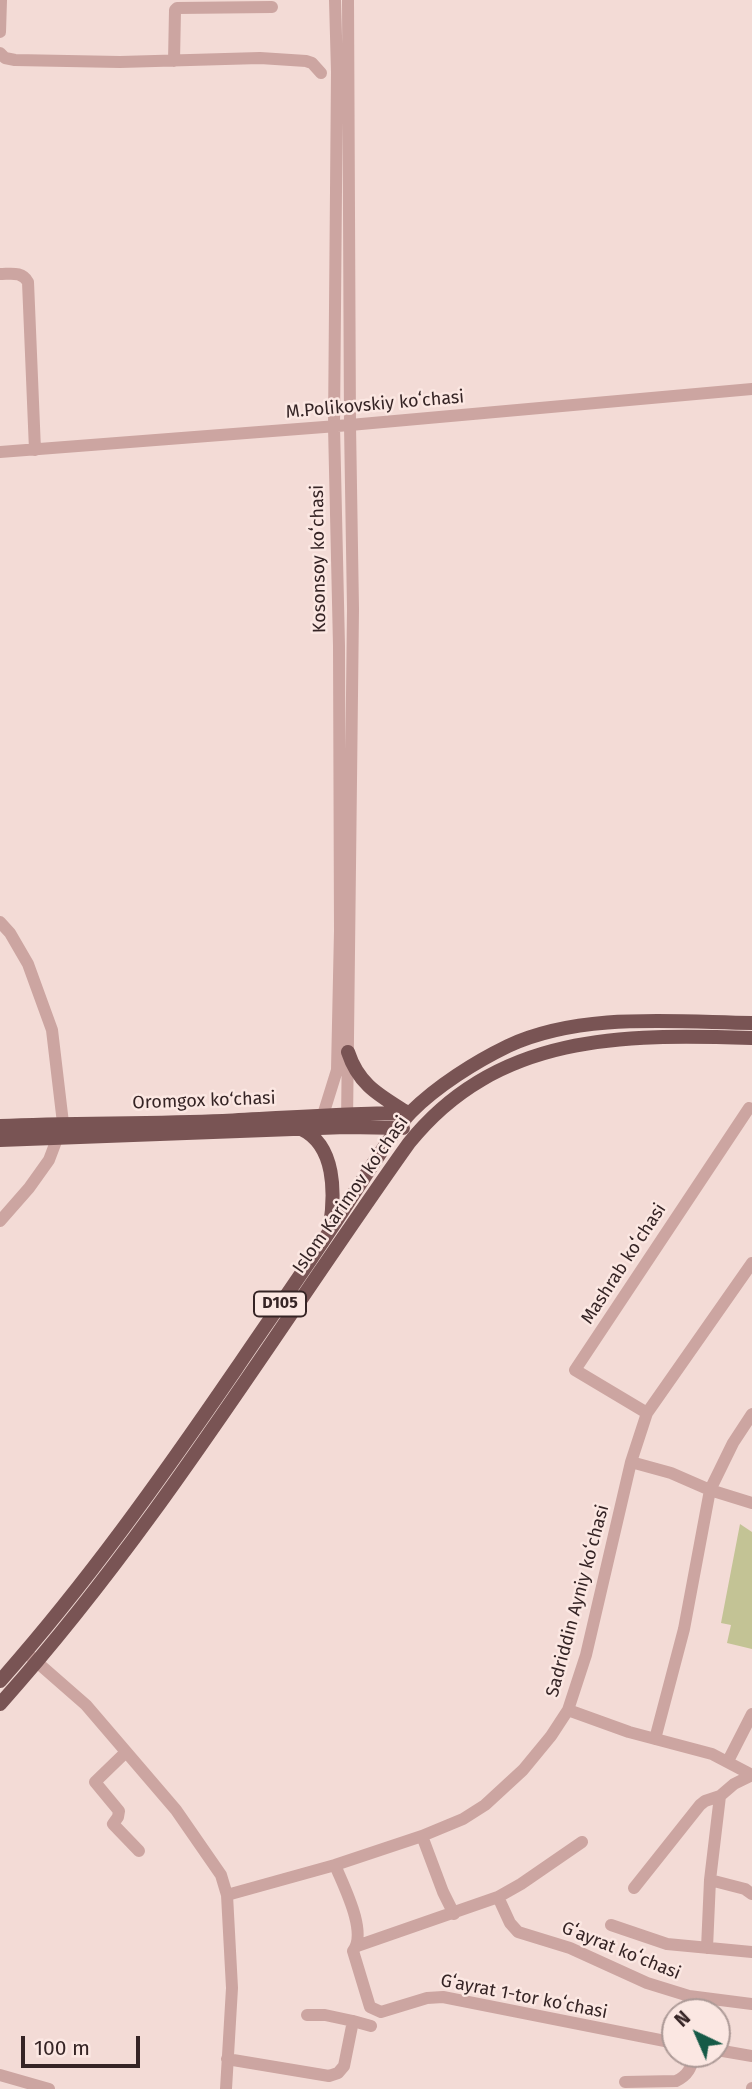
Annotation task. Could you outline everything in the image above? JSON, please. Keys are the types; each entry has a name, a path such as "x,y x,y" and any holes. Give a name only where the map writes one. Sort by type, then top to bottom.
{"main road":[{"name":"Islom Karimov koʻchasi","path":"0,1681 26,1653 156,1485 398,1128 423,1101 471,1067 510,1046 540,1035 585,1025 626,1022 752,1023"},
{"name":"Islom Karimov koʻchasi","path":"0,1704 37,1662 164,1498 422,1127 447,1103 474,1084 506,1067 545,1051 585,1042 629,1038 752,1038"},
{"path":"348,1052 357,1073 369,1088 409,1114 422,1127"},
{"name":"Oromgox ko‘chasi","path":"0,1140 299,1129 347,1120 409,1114"},
{"name":"Oromgox ko‘chasi","path":"0,1126 223,1121 323,1115 398,1128 422,1127"},
{"path":"299,1129 318,1140 326,1156 332,1198 329,1232"}],"street":[{"path":"0,32 1,0"},
{"name":"Kosonsoy koʻchasi","path":"323,1115 337,1070 340,909 339,646 334,426 337,84 335,0"},
{"name":"Kosonsoy koʻchasi","path":"347,1120 353,621 348,0"},
{"path":"174,61 177,8 272,7"},
{"path":"0,53 8,60 174,61 260,58 306,61 312,63 321,73"},
{"path":"0,274 19,274 28,282 36,450"},
{"name":"M.Polikovskiy koʻchasi","path":"0,452 350,425 752,389"},
{"path":"0,922 27,964 52,1030 63,1124 49,1160 29,1188 0,1220"},
{"name":"Mashrab koʻchasi","path":"647,1413 575,1370 748,1108"},
{"name":"Sadriddin Ayniy koʻchasi","path":"227,1895 335,1865 422,1836 463,1819 507,1786 551,1736 568,1710 586,1655 631,1462 647,1413 752,1264"},
{"path":"655,1740 684,1629 710,1490 733,1443 750,1421"},
{"path":"631,1462 752,1503"},
{"path":"26,1653 86,1705 176,1810 221,1875 227,1895 232,1988 226,2089"},
{"path":"568,1710 655,1740 712,1754 752,1774 720,1796 700,1805 634,1888"},
{"path":"728,1761 752,1714"},
{"path":"126,1752 95,1782 119,1811 113,1824 139,1850"},
{"path":"707,1948 710,1880 720,1796"},
{"path":"422,1836 454,1914"},
{"path":"335,1865 357,1923 357,1947 498,1897 582,1842"},
{"path":"710,1880 745,1889 752,1894"},
{"name":"Gʻayrat koʻchasi","path":"498,1897 510,1923 518,1932 570,1948 647,1983 681,1994 752,2004"},
{"path":"611,1925 667,1944 752,1952"},
{"name":"Gʻayrat 1-tor koʻchasi","path":"357,1947 353,1951 370,2007 375,2011 381,2012 427,1998 443,1997 661,2040"},
{"path":"307,2015 325,2015 371,2026"},
{"path":"227,2059 330,2076 338,2073 344,2066 353,2021"},
{"path":"731,2052 752,2056"},
{"path":"625,2082 676,2081 683,2078 691,2068"},
{"path":"0,2075 49,2089"}],"green space":[{"path":"740,1524 752,1532 752,1649 727,1643 731,1625 721,1623"}]}
